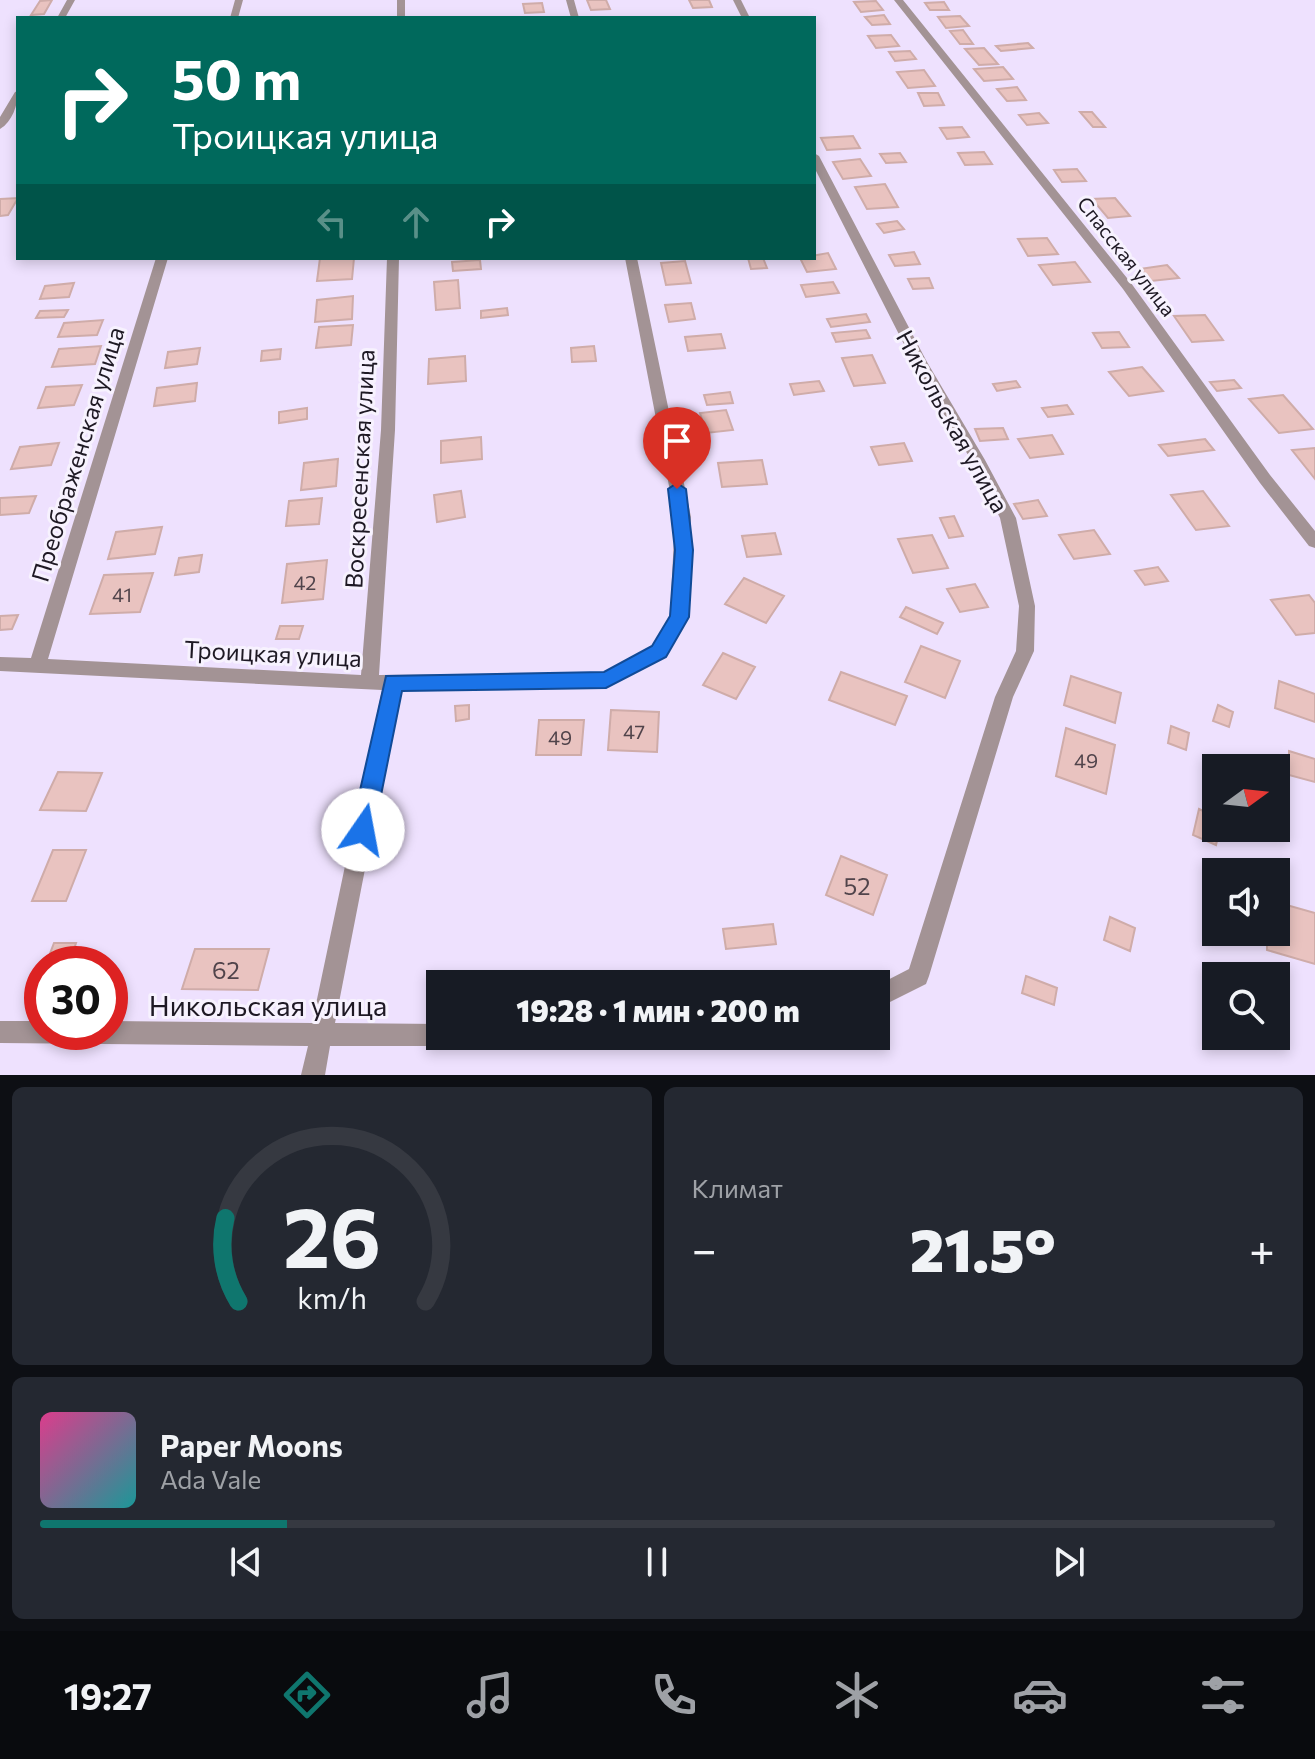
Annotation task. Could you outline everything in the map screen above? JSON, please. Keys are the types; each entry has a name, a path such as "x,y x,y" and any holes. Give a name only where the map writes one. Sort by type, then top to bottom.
{"street":[{"name":"Спасская улица","path":"898,0 1127,286 1265,479 1315,542"},
{"path":"0,126 16,98"},
{"name":"Никольская улица","path":"816,160 920,362 1008,518 1027,606 1025,651 1004,697 918,976 890,991"},
{"name":"Преображенская улица","path":"38,664 161,260"},
{"name":"Воскресенская улица","path":"369,683 388,430 393,260"},
{"name":"Троицкая улица","path":"0,664 369,683 606,680 659,652 679,617 683,517 631,260"},
{"path":"313,1075 393,682"},
{"name":"Никольская улица","path":"0,1032 320,1037 426,1035"}],"building":[{"path":"52,0 44,14 31,15 40,1"},
{"path":"587,0 606,0 610,9 591,10"},
{"path":"689,0 709,0 712,7 693,8"},
{"path":"876,1 883,10 861,12 854,2"},
{"path":"944,2 949,10 930,10 925,3"},
{"path":"542,3 544,12 525,13 523,4"},
{"path":"884,15 890,24 872,25 865,17"},
{"path":"960,16 969,26 946,28 938,17"},
{"path":"963,30 973,44 960,44 950,31"},
{"path":"891,35 899,46 876,48 868,36"},
{"path":"1028,43 1033,48 1001,51 996,46"},
{"path":"984,48 998,64 979,65 965,49"},
{"path":"910,51 916,59 895,61 889,52"},
{"path":"1003,67 1013,79 984,81 974,69"},
{"path":"924,70 935,86 908,88 897,72"},
{"path":"1017,87 1026,100 1007,101 997,89"},
{"path":"918,93 938,93 944,105 924,106"},
{"path":"1080,112 1092,112 1105,127 1093,127"},
{"path":"1039,113 1048,123 1027,125 1019,115"},
{"path":"962,127 969,137 947,139 940,128"},
{"path":"853,136 860,148 827,150 821,138"},
{"path":"984,152 992,164 965,165 958,153"},
{"path":"900,153 906,162 886,163 880,154"},
{"path":"860,159 871,176 843,179 833,162"},
{"path":"1077,169 1086,181 1062,182 1054,170"},
{"path":"885,184 898,207 867,209 855,187"},
{"path":"16,198 8,215 0,216 0,199"},
{"path":"1115,198 1130,216 1108,218 1092,199"},
{"path":"897,221 904,229 884,233 877,224"},
{"path":"1047,238 1058,254 1028,256 1018,239"},
{"path":"914,252 920,264 895,266 889,255"},
{"path":"828,253 836,269 807,272 801,260 816,260 816,255"},
{"path":"320,260 354,260 352,279 317,281"},
{"path":"480,260 481,269 453,271 452,262"},
{"path":"749,260 764,260 767,268 751,269"},
{"path":"685,261 691,283 666,285 661,263"},
{"path":"1075,262 1090,282 1053,285 1039,265"},
{"path":"1167,265 1179,278 1151,281 1140,269"},
{"path":"929,278 933,288 913,289 908,279"},
{"path":"458,280 460,308 436,310 434,282"},
{"path":"833,282 839,293 806,297 801,285"},
{"path":"74,283 69,297 40,299 45,286"},
{"path":"353,296 352,319 315,322 317,300"},
{"path":"691,303 695,319 669,322 665,305"},
{"path":"507,308 508,315 481,318 481,311"},
{"path":"68,310 64,317 36,318 40,311"},
{"path":"866,314 870,322 831,327 827,319"},
{"path":"1205,315 1223,340 1192,342 1174,316"},
{"path":"103,320 97,335 58,337 64,323"},
{"path":"353,325 351,345 316,348 319,327"},
{"path":"866,330 870,338 836,342 832,333"},
{"path":"1119,332 1129,347 1102,348 1093,333"},
{"path":"721,334 725,348 688,351 685,337"},
{"path":"101,346 95,364 52,367 59,349"},
{"path":"594,346 596,361 572,362 571,348"},
{"path":"200,348 197,364 165,368 168,352"},
{"path":"281,349 280,359 261,361 262,351"},
{"path":"872,355 885,383 854,386 842,358"},
{"path":"465,356 466,381 428,384 429,359"},
{"path":"1142,367 1163,391 1129,396 1109,372"},
{"path":"1234,380 1241,388 1217,391 1210,382"},
{"path":"819,381 824,391 794,395 790,384"},
{"path":"1016,381 1020,387 997,391 993,384"},
{"path":"197,383 195,401 154,406 157,388"},
{"path":"82,385 74,405 38,408 46,387"},
{"path":"730,392 733,403 707,405 704,395"},
{"path":"1283,395 1313,429 1279,433 1249,399"},
{"path":"1067,405 1073,414 1048,417 1042,408"},
{"path":"307,408 307,419 279,423 279,412"},
{"path":"726,410 733,430 706,433 700,413"},
{"path":"1003,428 1008,439 980,441 975,429"},
{"path":"1052,435 1063,454 1030,458 1018,439"},
{"path":"481,437 482,459 441,463 441,441"},
{"path":"1205,439 1214,450 1168,456 1159,445"},
{"path":"59,443 51,465 11,469 20,447"},
{"path":"904,443 912,461 879,465 871,447"},
{"path":"1315,448 1315,479 1292,450"},
{"path":"338,459 336,486 301,490 304,463"},
{"path":"762,460 767,484 722,487 718,463"},
{"path":"461,491 465,517 437,522 434,495"},
{"path":"1203,491 1229,526 1196,530 1171,495"},
{"path":"36,496 29,513 0,515 0,498"},
{"path":"322,498 319,524 286,526 289,501"},
{"path":"1038,500 1047,516 1023,519 1014,504"},
{"path":"954,516 963,536 949,538 940,518"},
{"path":"162,527 155,554 108,559 116,532"},
{"path":"1094,530 1110,554 1074,559 1059,535"},
{"path":"775,533 781,554 747,557 742,536"},
{"path":"932,535 948,568 913,573 898,539"},
{"path":"202,555 199,572 175,575 179,558"},
{"path":"327,560 323,599 282,603 287,564"},
{"path":"1158,567 1168,581 1145,585 1135,571"},
{"path":"153,573 140,612 90,614 104,575"},
{"path":"744,578 784,596 766,623 725,604"},
{"path":"975,584 988,607 960,612 947,589"},
{"path":"1309,595 1315,603 1315,633 1296,635 1271,600"},
{"path":"906,607 943,623 937,634 900,617"},
{"path":"18,615 12,629 0,630 0,616"},
{"path":"280,626 303,626 299,639 276,639"},
{"path":"921,646 960,661 945,698 905,682"},
{"path":"723,653 755,667 736,699 703,685"},
{"path":"841,672 907,696 895,725 829,700"},
{"path":"1071,676 1121,693 1115,723 1064,705"},
{"path":"1279,681 1315,694 1315,722 1275,708"},
{"path":"469,705 469,719 456,721 455,706"},
{"path":"1218,705 1233,712 1229,727 1213,721"},
{"path":"611,710 659,712 657,752 608,750"},
{"path":"539,720 584,720 581,755 536,755"},
{"path":"1171,726 1189,733 1186,750 1168,743"},
{"path":"1066,728 1115,745 1106,794 1056,776"},
{"path":"1289,751 1315,759 1315,782 1290,775"},
{"path":"58,772 102,773 86,811 40,810"},
{"path":"1199,809 1202,810 1202,839 1193,835"},
{"path":"53,850 86,850 66,901 32,901"},
{"path":"841,856 887,875 873,915 826,895"},
{"path":"1290,906 1315,913 1315,964 1267,950 1267,946 1290,946"},
{"path":"1110,917 1135,928 1130,951 1104,940"},
{"path":"773,924 776,944 726,949 723,929"},
{"path":"54,943 76,943 75,946 53,946"},
{"path":"195,949 269,949 258,990 182,989"},
{"path":"1026,976 1057,988 1054,1005 1022,993"}],"route":[{"path":"363,830 393,682 606,680 659,652 679,617 684,550 683,517 677,489"}]}
